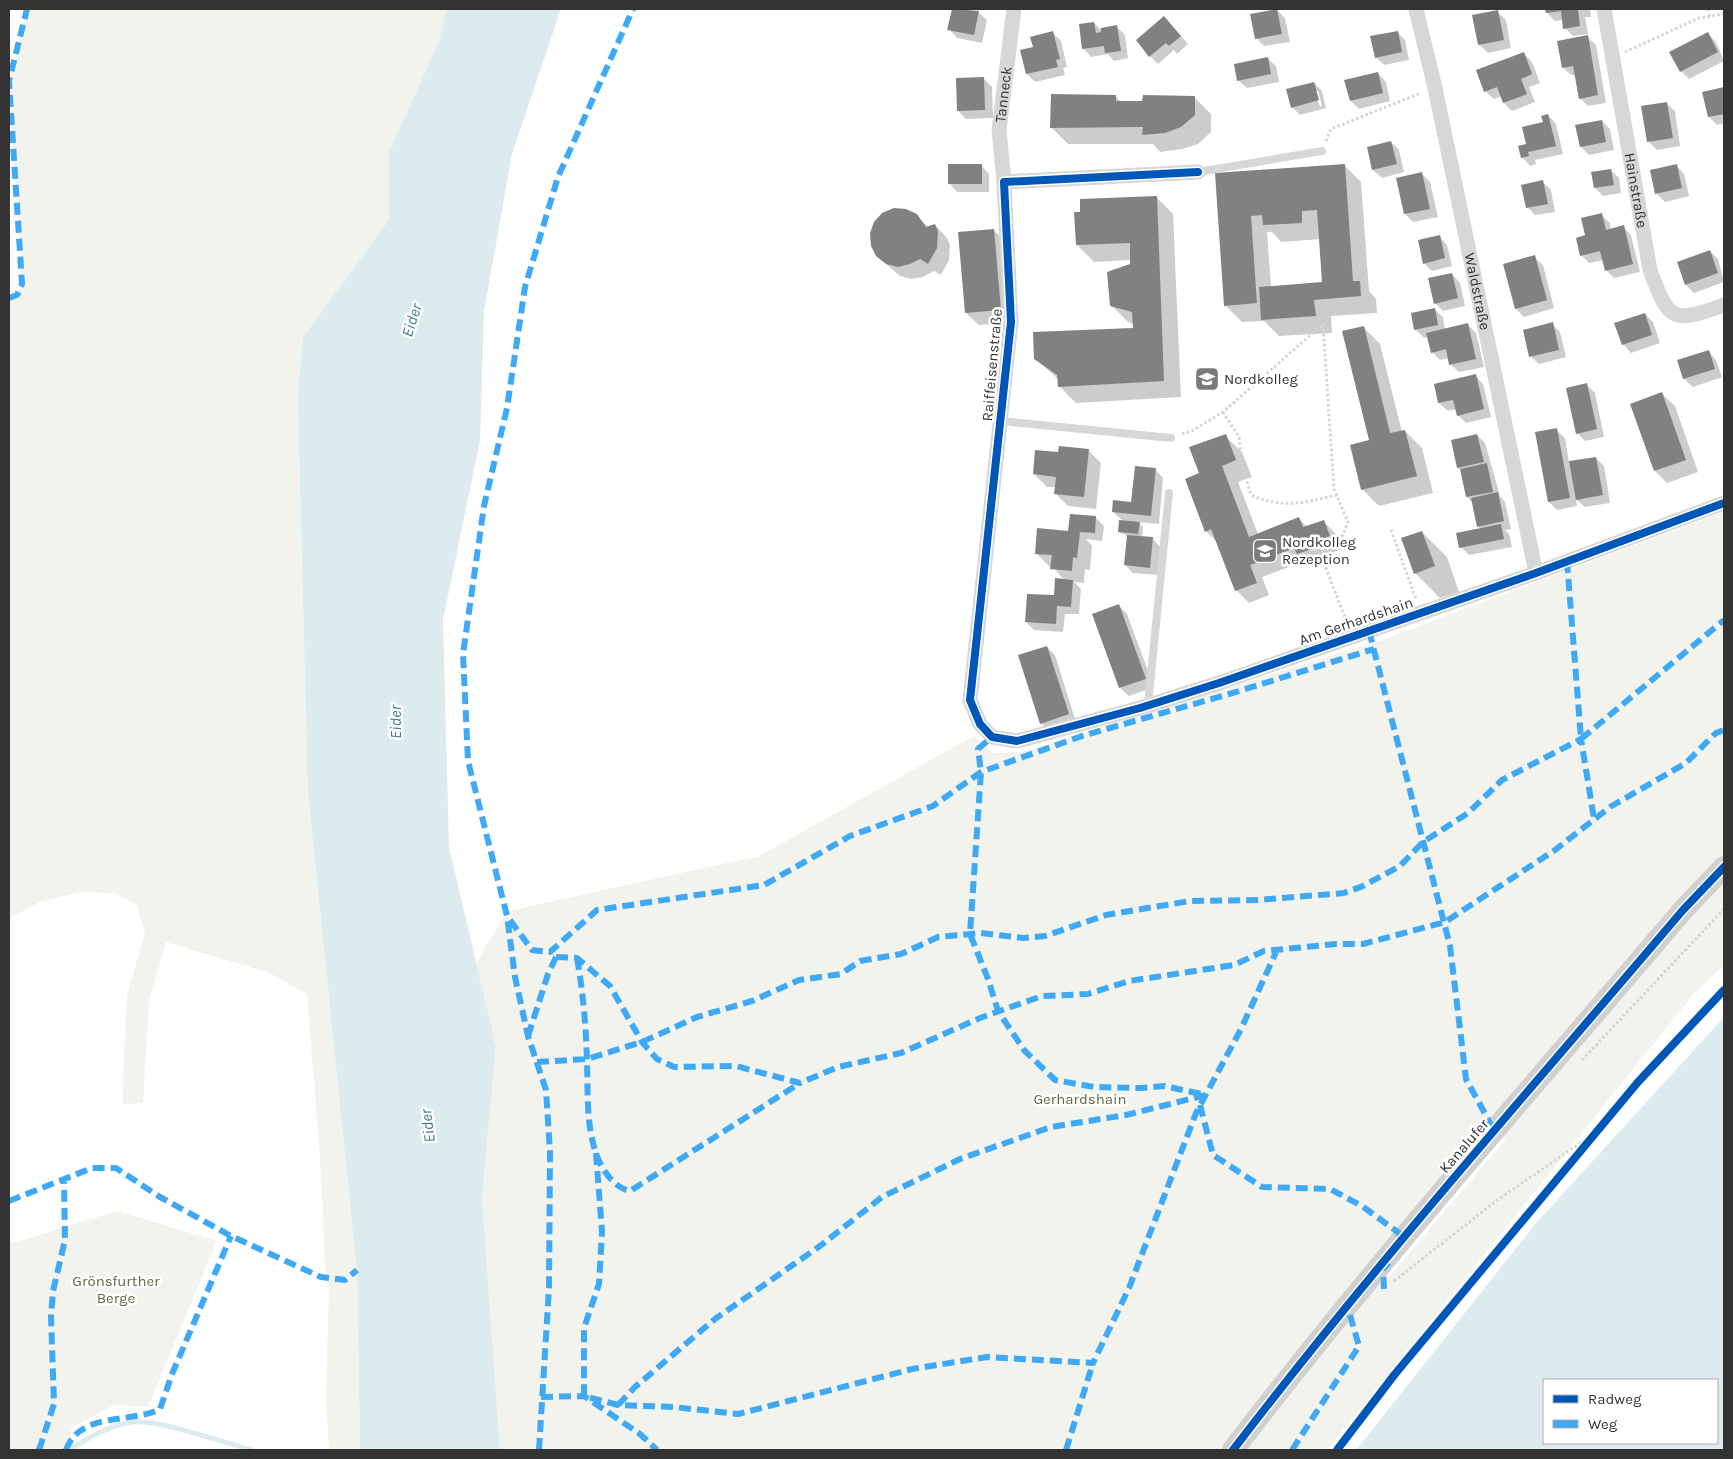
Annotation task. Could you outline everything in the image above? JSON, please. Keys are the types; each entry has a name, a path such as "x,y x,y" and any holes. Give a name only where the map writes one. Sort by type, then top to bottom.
{"street":[{"name":"Tanneck","path":"1004,182 999,130 1014,9"},
{"name":"Waldstraße","path":"1416,9 1435,88 1536,573"},
{"name":"Hainstraße","path":"1604,9 1614,57 1650,270 1663,304 1679,316 1694,316 1724,305"},
{"path":"1004,182 1198,172"},
{"name":"Raiffeisenstraße","path":"992,737 980,724 970,700 1011,322 1004,182"},
{"name":"Am Gerhardshain","path":"992,737 1017,742 1148,705 1350,631 1536,573 1724,504"},
{"name":"Kanalufer","path":"1233,1450 1279,1389 1396,1246 1683,910 1724,867"}],"lane":[{"path":"1198,172 1322,151"},
{"path":"1001,421 1170,438"},
{"path":"1148,705 1168,492"}],"path":[{"path":"1708,9 1710,16"},
{"path":"1614,57 1699,18 1724,14"},
{"path":"1322,151 1331,129 1435,88"},
{"path":"1170,438 1192,431 1223,412 1323,324 1334,489 1348,522 1343,535 1320,553 1350,631"},
{"path":"1223,412 1239,437 1242,464 1251,495 1268,503 1294,505 1336,495"},
{"path":"1391,530 1417,602"},
{"path":"1350,631 1356,622"},
{"path":"1577,1066 1724,910"},
{"path":"1403,1268 1391,1283 1496,1201 1599,1130"}],"green space":[{"path":"27,9 447,9 439,41 389,152 389,220 303,337 357,1270 360,1450 329,1450 326,1401 329,1288 325,1265 320,1156 307,994 270,973 166,942 149,1001 143,1103 122,1104 127,995 145,933 137,905 115,893 81,892 40,902 9,918 9,298 17,295 22,284 9,81"},
{"name":"Gerhardshain","path":"1724,512 1724,965 1693,995 1327,1450 500,1450 482,1198 496,1046 476,962 508,911 759,856 974,736 993,753 1022,752 1382,640","holes":["1502,1136 1506,1139 1388,1278 1384,1275"]},
{"name":"Grönsfurther Berge","path":"117,1211 217,1241 148,1407 114,1405 71,1428 69,1450 9,1450 9,1244"}],"water":[{"name":"Eider","path":"447,9 561,9 512,154 484,312 480,441 443,620 449,847 496,1046 482,1198 500,1450 360,1450 357,1270 308,791 298,396 303,337 389,220 389,152 439,41"},
{"path":"1724,1017 1724,1450 1356,1450 1537,1222"}],"building":[{"path":"952,9 979,11 974,35 947,30"},
{"path":"1277,9 1282,34 1255,39 1250,14"},
{"path":"1545,9 1578,9 1580,26 1563,29 1561,11 1546,13"},
{"path":"1498,10 1504,40 1478,45 1472,15"},
{"path":"1164,16 1181,36 1169,46 1166,43 1149,57 1136,40"},
{"path":"1094,22 1096,33 1101,32 1101,28 1117,25 1121,51 1105,53 1104,46 1082,49 1079,24"},
{"path":"1053,31 1060,59 1056,60 1058,67 1026,74 1020,50 1033,47 1030,37"},
{"path":"1398,31 1402,52 1375,58 1370,36"},
{"path":"1708,32 1718,52 1680,72 1669,52"},
{"path":"1588,35 1598,95 1579,99 1573,66 1562,68 1557,41"},
{"path":"1524,52 1532,74 1521,79 1527,94 1503,103 1497,87 1484,92 1476,70"},
{"path":"1268,57 1271,74 1237,81 1234,64"},
{"path":"1378,72 1383,93 1350,101 1344,80"},
{"path":"984,77 985,110 957,111 956,78"},
{"path":"1314,82 1319,100 1291,108 1286,89"},
{"path":"1724,87 1724,114 1708,117 1702,92"},
{"path":"1051,94 1116,95 1116,101 1142,101 1143,95 1195,96 1195,115 1181,127 1165,133 1142,135 1143,127 1050,128"},
{"path":"1667,102 1673,138 1647,142 1641,106"},
{"path":"1548,114 1556,146 1528,152 1529,156 1521,158 1518,146 1526,144 1522,127 1543,122 1541,116"},
{"path":"1602,120 1606,142 1580,147 1575,125"},
{"path":"1391,141 1397,164 1372,170 1367,147"},
{"path":"948,164 982,164 982,184 948,184"},
{"path":"1345,164 1353,281 1360,281 1361,296 1314,300 1316,316 1261,320 1259,287 1322,282 1317,210 1302,211 1302,223 1263,225 1262,215 1251,216 1257,303 1224,306 1215,173"},
{"path":"1677,164 1682,188 1655,194 1650,170"},
{"path":"1611,169 1614,185 1594,188 1591,172"},
{"path":"1422,172 1430,209 1404,214 1396,178"},
{"path":"1543,180 1548,204 1526,208 1521,185"},
{"path":"1157,196 1164,381 1058,387 1057,375 1034,359 1033,332 1133,328 1132,312 1110,306 1107,272 1130,264 1130,243 1076,245 1074,212 1080,212 1080,199"},
{"path":"894,208 906,209 917,214 926,227 935,224 938,231 937,248 928,264 920,259 898,267 886,264 876,256 871,246 870,233 874,222 882,213"},
{"path":"1602,213 1606,230 1624,225 1633,264 1605,271 1600,251 1580,256 1576,238 1585,235 1581,218"},
{"path":"994,229 1001,310 965,313 958,232"},
{"path":"1440,235 1445,258 1423,264 1418,240"},
{"path":"1710,250 1718,273 1685,285 1677,262"},
{"path":"1535,255 1547,300 1515,309 1503,264"},
{"path":"1452,273 1458,298 1434,304 1428,278"},
{"path":"1435,308 1438,325 1414,330 1411,313"},
{"path":"1645,313 1652,335 1622,345 1614,323"},
{"path":"1553,322 1559,350 1529,357 1523,330"},
{"path":"1468,323 1476,359 1449,365 1446,349 1431,353 1426,333"},
{"path":"1364,326 1390,433 1405,430 1417,476 1361,490 1350,445 1369,440 1342,331"},
{"path":"1709,350 1715,369 1683,379 1677,360"},
{"path":"1476,374 1484,409 1457,416 1453,400 1438,403 1434,384"},
{"path":"1587,383 1597,429 1576,434 1566,388"},
{"path":"1662,392 1686,460 1654,471 1630,404"},
{"path":"1557,428 1570,498 1548,502 1535,432"},
{"path":"1226,434 1236,460 1222,466 1249,537 1299,517 1303,527 1324,520 1330,536 1315,542 1317,547 1297,554 1294,548 1250,565 1257,583 1235,591 1211,529 1205,532 1185,479 1199,473 1189,447"},
{"path":"1477,434 1484,462 1457,468 1451,440"},
{"path":"1059,446 1089,449 1084,497 1054,494 1056,477 1033,474 1035,450 1058,452"},
{"path":"1596,457 1603,495 1576,500 1569,461"},
{"path":"1487,463 1493,492 1466,497 1460,469"},
{"path":"1135,466 1156,468 1151,516 1112,512 1113,500 1131,502"},
{"path":"1498,492 1504,521 1477,527 1471,498"},
{"path":"1070,514 1096,516 1095,533 1080,532 1077,558 1073,557 1072,571 1050,569 1052,555 1035,554 1037,528 1068,531"},
{"path":"1119,520 1140,522 1138,534 1118,532"},
{"path":"1501,524 1504,539 1459,548 1456,533"},
{"path":"1422,531 1435,566 1414,574 1401,538"},
{"path":"1127,535 1153,537 1150,568 1124,565"},
{"path":"1055,578 1073,580 1071,607 1057,606 1056,624 1025,622 1027,594 1054,595"},
{"path":"1119,604 1146,679 1119,688 1092,614"},
{"path":"1047,646 1069,714 1040,724 1018,655"}],"waterway":[{"path":"73,1447 109,1428 125,1423 144,1422 209,1437 252,1450"}],"marked path":[{"path":"9,298 17,295 22,284 9,81 27,9"},
{"path":"539,1450 549,1288 550,1152 546,1090 528,1036 515,977 507,916 468,761 463,654 484,506 507,408 525,287 558,177 633,9"},
{"path":"1567,561 1581,739"},
{"path":"1581,739 1724,620"},
{"path":"1369,631 1450,946 1466,1079 1495,1132"},
{"path":"510,920 532,950 550,952 597,910 764,885 850,836 933,806 981,772 1082,736 1236,692 1374,649"},
{"path":"556,957 577,958 610,986 642,1042 657,1059 674,1067 736,1066 800,1083 838,1067 901,1053 980,1018 1042,996 1088,994 1129,981 1234,965 1264,951 1336,944 1363,944 1445,922 1555,850 1610,807 1686,763 1716,733 1724,730"},
{"path":"618,1405 635,1387 715,1319 820,1246 882,1197 960,1159 1051,1127 1126,1115 1206,1095 1164,1086 1140,1088 1094,1087 1055,1080 1024,1050 998,1011 988,979 970,934 981,772 978,749 992,737"},
{"path":"537,1062 587,1059 642,1042 697,1017 752,1001 799,980 841,974 860,961 901,954 938,937 981,933 1023,938 1045,936 1106,915 1190,901 1258,900 1344,893 1363,886 1400,866 1423,842 1468,813 1502,780 1581,739 1594,819"},
{"path":"596,1153 602,1232 599,1284 584,1328 584,1396 618,1405 673,1407 738,1414 912,1369 987,1357 1093,1363 1129,1288 1196,1113 1241,1029 1277,950"},
{"path":"528,1036 548,974 558,953"},
{"path":"577,958 585,1022 588,1108 593,1142 598,1159 605,1171 614,1182 624,1189 630,1191 800,1083"},
{"path":"1200,1105 1213,1155 1262,1187 1330,1189 1362,1206 1399,1233 1401,1243"},
{"path":"9,1201 92,1168 116,1168 160,1197 231,1236 321,1277 345,1280 357,1270"},
{"path":"39,1450 54,1404 51,1316 53,1291 65,1240 64,1179"},
{"path":"66,1450 73,1438 83,1429 94,1424 160,1409 172,1374 231,1236"},
{"path":"1384,1289 1383,1269 1389,1263"},
{"path":"1292,1450 1359,1346 1347,1305"},
{"path":"1066,1450 1093,1363"},
{"path":"541,1397 584,1396 640,1434 657,1450"}],"cycle path":[{"path":"1198,172 1004,182 1011,322 970,700 980,724 992,737 1017,741 1140,708 1219,683 1536,573 1724,503"},
{"path":"1233,1450 1342,1312 1454,1177 1683,910 1724,867"},
{"path":"1337,1450 1395,1374 1638,1082 1724,990"}],"place":[{"name":"Nordkolleg","path":"1207,379"},
{"name":"Nordkolleg Rezeption","path":"1265,551"}]}
